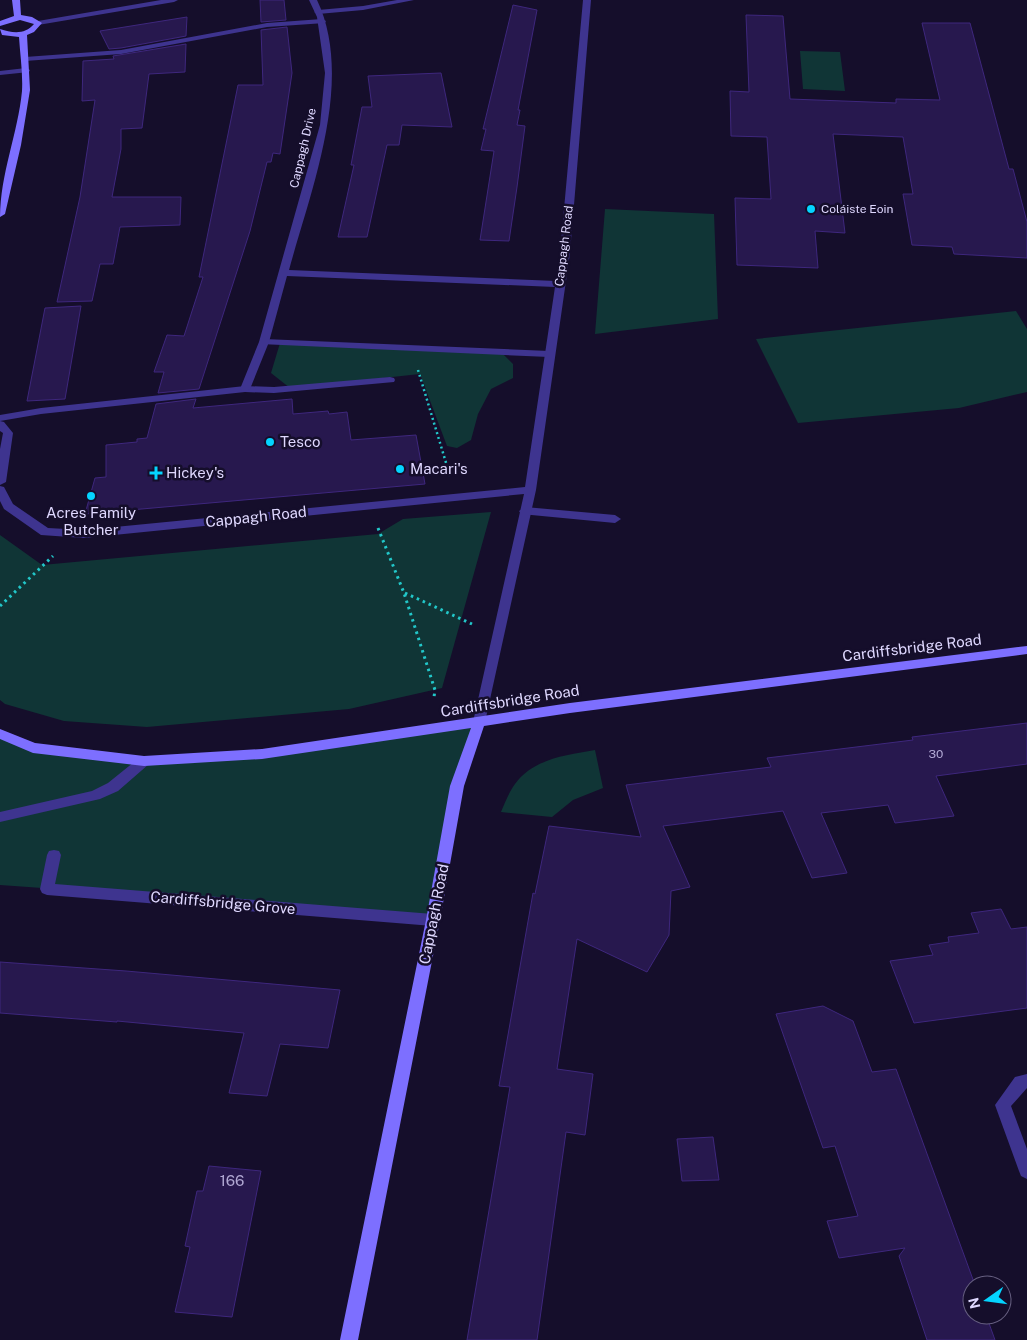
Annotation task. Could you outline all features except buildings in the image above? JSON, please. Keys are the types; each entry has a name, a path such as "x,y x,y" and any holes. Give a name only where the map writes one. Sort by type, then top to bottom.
{"main road":[{"path":"16,0 18,18"},
{"path":"0,24 7,20 18,18 29,18 38,23 33,30 23,34 10,34 0,31"},
{"path":"0,214 17,145 26,90 23,34"},
{"name":"Cardiffsbridge Road","path":"0,734 33,748 144,761 262,754 570,708 1027,650"},
{"name":"Cappagh Road","path":"349,1340 433,920 457,786 479,722"}],"street":[{"path":"38,23 147,2 174,0"},
{"name":"Cappagh Drive","path":"245,388 264,342 324,125 330,73 322,22 313,0"},
{"path":"318,12 363,8 410,0"},
{"name":"Cappagh Road","path":"479,722 530,490 565,253 587,0"},
{"path":"25,59 121,52 267,25 322,22"},
{"path":"0,73 26,70"},
{"path":"283,273 559,284"},
{"path":"264,342 549,354"},
{"path":"0,418 41,411 245,388 274,390 390,380"},
{"path":"0,424 8,433 0,482"},
{"name":"Cappagh Road","path":"0,489 8,506 44,532 77,534 530,490"},
{"path":"525,511 614,519"},
{"path":"0,817 95,795 113,787 144,761"},
{"name":"Cardiffsbridge Grove","path":"54,856 47,889 433,920"},
{"path":"1027,1081 1021,1082 1003,1105 1027,1171"}],"path":[{"path":"408,349 420,374 456,498"},
{"path":"368,506 404,593 435,690 434,697"},
{"path":"0,606 77,534"},
{"path":"404,593 472,624"}],"green space":[{"path":"800,51 840,52 845,91 803,89"},
{"path":"605,209 714,214 718,319 595,334"},
{"path":"1016,311 1027,329 1027,392 959,408 798,423 756,339"},
{"path":"280,343 501,352 513,364 513,378 491,389 478,414 471,440 457,448 447,446 420,374 290,388 271,373"},
{"path":"491,512 442,688 349,709 147,727 64,721 5,704 0,700 0,535 42,565 378,534 403,519"},
{"path":"478,726 432,916 0,885 0,735 33,749 145,761 264,756"},
{"path":"595,750 603,788 573,800 552,817 501,812 515,784 531,769 551,760"}],"place":[{"name":"Coláiste Eoin","path":"811,209"},
{"name":"Tesco","path":"270,442"},
{"name":"Macari's","path":"400,469"},
{"name":"Hickey's","path":"156,473"},
{"name":"Acres Family Butcher","path":"91,496"}]}
